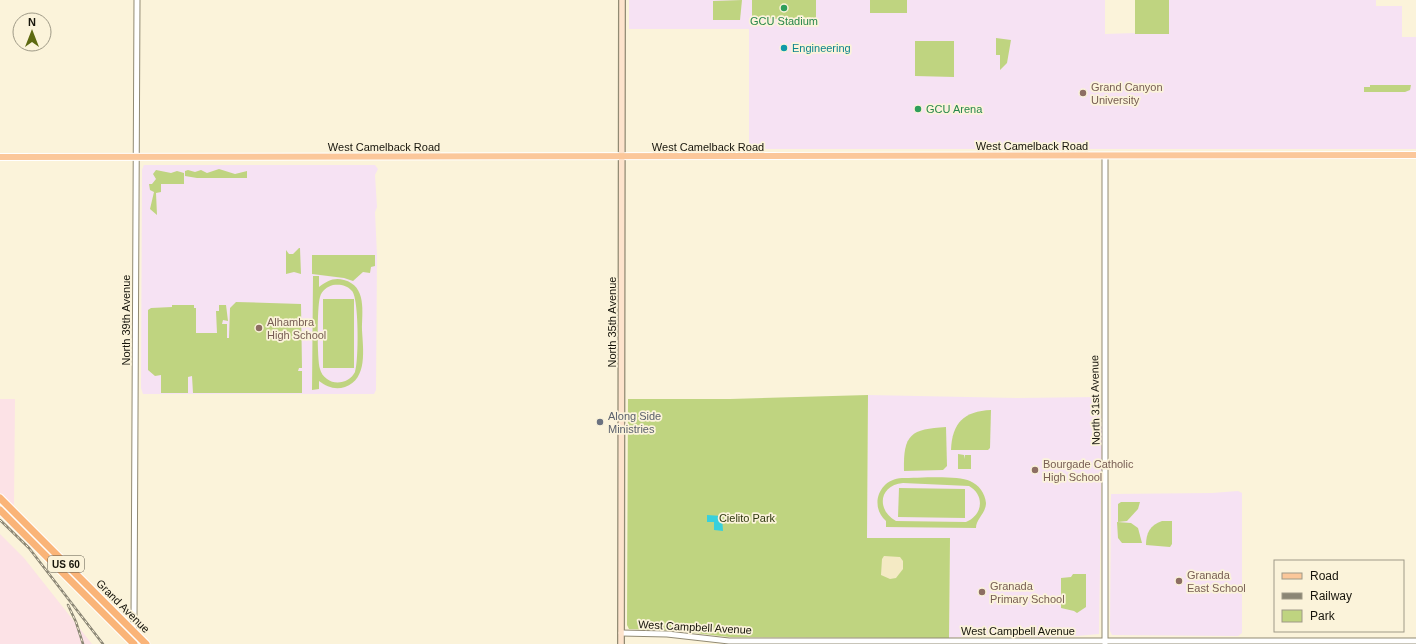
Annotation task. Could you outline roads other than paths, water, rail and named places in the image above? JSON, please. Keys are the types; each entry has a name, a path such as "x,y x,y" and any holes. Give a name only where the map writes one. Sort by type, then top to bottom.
{"highway":[{"name":"Grand Avenue","path":"0,498 146,644"},
{"name":"Grand Avenue","path":"0,510 134,644"}],"main road":[{"name":"North 35th Avenue","path":"621,644 623,157 622,0"},
{"name":"West Camelback Road","path":"0,157 1416,155"}],"street":[{"name":"North 39th Avenue","path":"133,631 135,558 137,0"},
{"name":"North 31st Avenue","path":"1105,156 1105,642"},
{"path":"127,637 133,631"},
{"name":"West Campbell Avenue","path":"621,633 667,634 729,641 1416,641"}],"water":[{"path":"707,515 722,516 723,531 714,530 714,522 707,522"}],"railway":[{"path":"0,520 29,548 103,644"},
{"path":"68,605 76,622 83,644"}],"place":[{"name":"GCU Stadium","path":"784,8"},
{"name":"Engineering","path":"784,48"},
{"name":"Grand Canyon University","path":"1083,93"},
{"name":"GCU Arena","path":"918,109"},
{"name":"Alhambra High School","path":"259,328"},
{"name":"Along Side Ministries","path":"600,422"},
{"name":"Bourgade Catholic High School","path":"1035,470"},
{"name":"Granada East School","path":"1179,581"},
{"name":"Granada Primary School","path":"982,592"}],"park label":[{"name":"Cielito Park","path":"747,518"}]}
